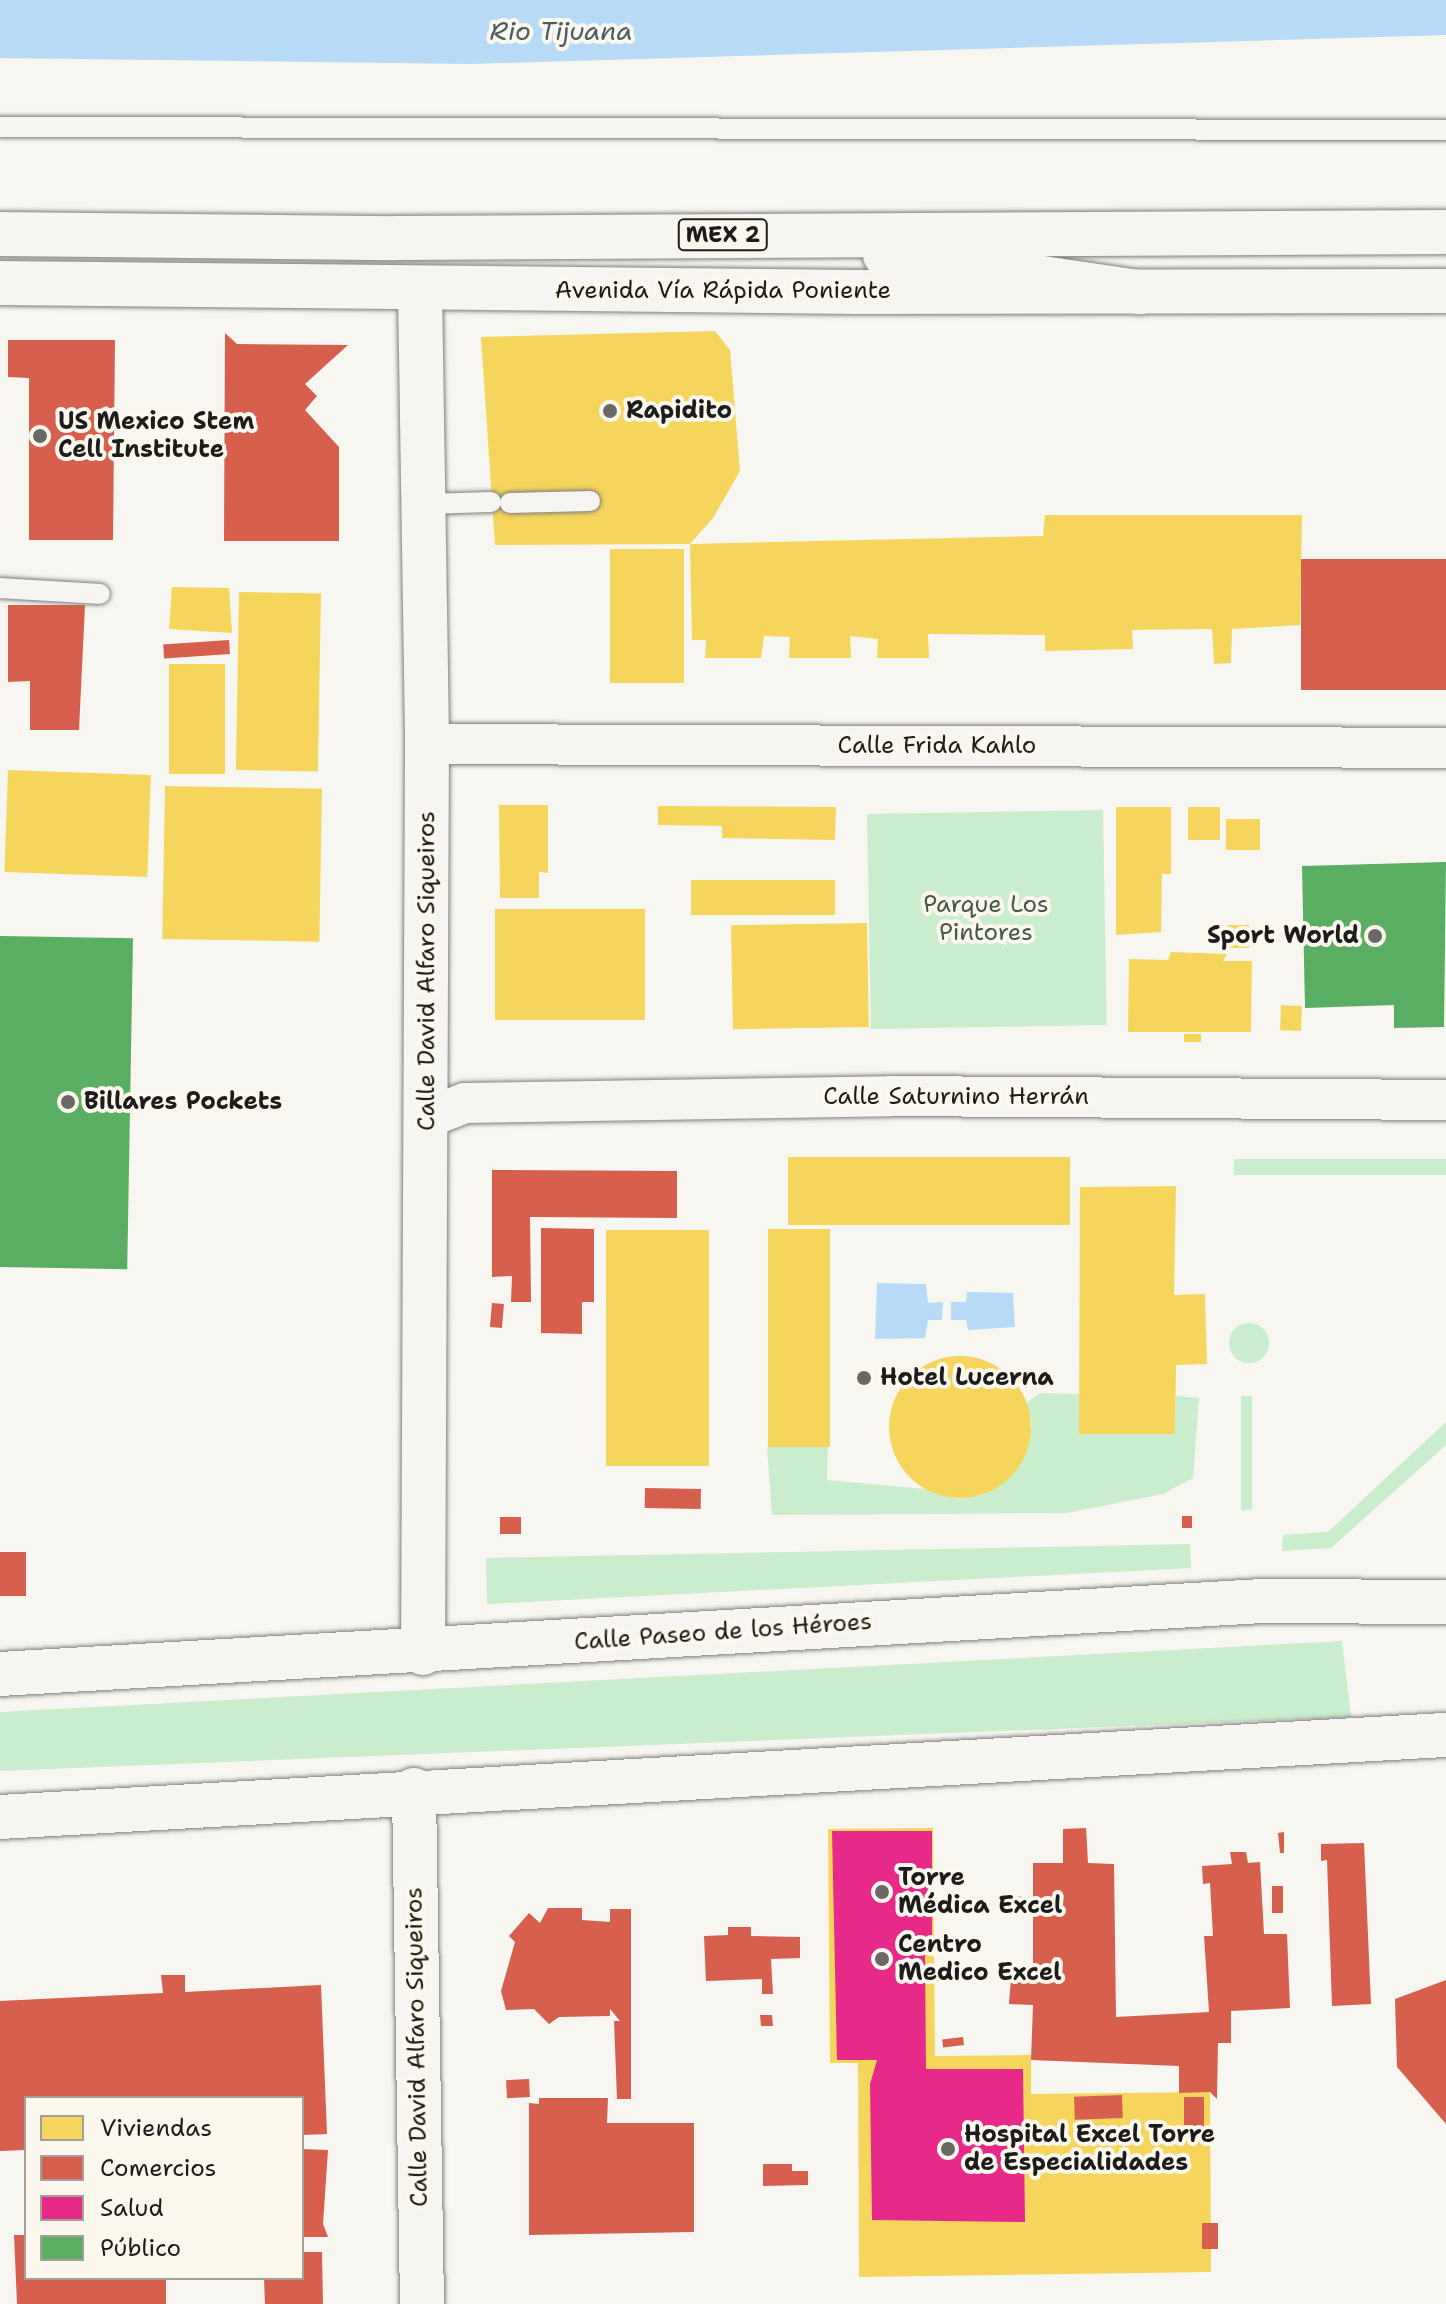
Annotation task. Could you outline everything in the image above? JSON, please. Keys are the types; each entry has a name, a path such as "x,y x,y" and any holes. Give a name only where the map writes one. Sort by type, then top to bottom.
{"main road":[{"name":"MEX 2","path":"0,234 1446,232"},
{"path":"741,234 1140,292"},
{"name":"Avenida Vía Rápida Poniente","path":"0,283 420,290 1436,295"},
{"name":"Calle David Alfaro Siqueiros","path":"420,290 426,504 427,744 440,1103 423,1653"},
{"name":"Calle Paseo de los Héroes","path":"0,1674 423,1653 1263,1601 1446,1602"},
{"path":"0,1817 414,1790 1446,1735"},
{"name":"Calle David Alfaro Siqueiros","path":"414,1790 422,2304"}],"street":[{"name":"Calle Frida Kahlo","path":"427,744 1446,748"},
{"name":"Calle Saturnino Herrán","path":"440,1103 890,1096 1446,1100"}],"lane":[{"path":"0,127 1446,130"},
{"path":"426,504 590,501"},
{"path":"0,588 100,594"}],"green space":[{"name":"Parque Los Pintores","path":"1103,810 1107,1025 871,1029 867,814"},
{"path":"1234,1159 1446,1159 1446,1175 1234,1175"},
{"path":"1249,1323 1263,1329 1269,1343 1263,1357 1249,1363 1235,1357 1229,1343 1235,1329"},
{"path":"1041,1393 1079,1394 1080,1434 1175,1434 1176,1396 1199,1398 1193,1478 1163,1494 1067,1513 772,1515 767,1447 828,1447 827,1480 926,1489 959,1499 982,1495 1018,1468 1032,1425 1027,1402"},
{"path":"1241,1396 1252,1396 1252,1510 1241,1510"},
{"path":"1446,1422 1446,1445 1331,1548 1282,1551 1283,1535 1328,1532"},
{"path":"1190,1544 1191,1568 487,1604 486,1558"},
{"path":"1342,1641 1351,1717 0,1771 0,1712"}],"water":[{"name":"Rio Tijuana","path":"0,0 1446,0 1446,35 471,64 0,58"},
{"path":"877,1283 926,1284 928,1303 943,1302 942,1320 928,1320 925,1338 875,1339"},
{"path":"967,1292 1013,1293 1015,1327 968,1330 966,1320 951,1320 951,1302 966,1302"}],"building: Viviendas":[{"name":"Rapidito","path":"715,331 730,350 740,471 713,518 690,544 495,545 481,337"},
{"path":"1045,515 1302,515 1300,625 1232,629 1231,663 1214,664 1212,629 1132,630 1133,649 1045,651 1045,635 928,634 929,658 877,658 878,639 850,636 851,658 789,658 790,637 764,636 761,658 705,658 706,640 692,640 690,544 1043,536"},
{"path":"610,549 684,549 684,683 610,683"},
{"path":"172,587 229,588 232,633 169,629"},
{"path":"239,592 321,593 318,771 236,770"},
{"path":"169,664 225,664 225,774 169,774"},
{"path":"8,770 151,775 147,877 4,872"},
{"path":"165,786 322,789 319,942 162,939"},
{"path":"499,805 548,805 548,873 539,872 539,898 500,898"},
{"path":"658,806 836,807 835,840 722,838 722,826 658,825"},
{"path":"1116,807 1171,807 1171,874 1162,874 1161,932 1116,935"},
{"path":"1188,807 1220,807 1220,840 1188,840"},
{"path":"1226,819 1260,819 1260,850 1226,850"},
{"path":"691,880 835,880 835,915 691,915"},
{"path":"495,909 645,909 645,1020 495,1020"},
{"path":"867,923 869,1027 733,1029 731,925"},
{"path":"1227,925 1249,925 1249,948 1227,948"},
{"path":"1171,952 1227,954 1223,961 1252,961 1251,1032 1128,1032 1129,959 1168,960"},
{"path":"1281,1005 1302,1006 1301,1031 1280,1030"},
{"path":"1184,1034 1201,1034 1201,1042 1184,1042"},
{"path":"788,1157 1070,1157 1070,1225 788,1225"},
{"path":"1176,1186 1174,1295 1205,1294 1207,1364 1176,1365 1175,1434 1079,1434 1080,1187"},
{"path":"768,1229 830,1229 830,1447 768,1447"},
{"path":"606,1230 709,1230 709,1466 606,1466"},
{"path":"960,1356 987,1361 1010,1377 1026,1400 1031,1427 1026,1454 1010,1477 987,1493 960,1498 933,1493 910,1477 894,1454 889,1427 894,1400 910,1377 933,1361"},
{"name":"Centro Medico Excel","path":"933,1828 935,2056 1031,2055 1031,2094 1210,2092 1211,2272 859,2277 858,2063 830,2063 828,1829"}],"building: Comercios":[{"path":"225,333 237,344 348,345 305,384 317,396 305,410 339,447 339,541 224,541"},
{"path":"8,340 115,340 113,540 29,540 29,378 8,377"},
{"path":"1301,559 1446,559 1446,690 1301,690"},
{"path":"8,605 85,605 79,730 30,730 30,681 8,682"},
{"path":"229,640 230,654 164,659 163,645"},
{"path":"492,1170 677,1171 677,1218 530,1217 531,1302 511,1302 512,1276 492,1277"},
{"path":"541,1228 594,1229 594,1302 582,1302 582,1334 541,1333"},
{"path":"492,1303 504,1304 502,1328 490,1327"},
{"path":"645,1488 701,1489 701,1509 645,1508"},
{"path":"1182,1516 1192,1516 1192,1528 1182,1528"},
{"path":"500,1517 521,1517 521,1534 500,1534"},
{"path":"0,1552 26,1552 26,1596 0,1596"},
{"path":"1086,1828 1088,1863 1114,1864 1116,2017 1209,2012 1204,1936 1213,1936 1210,1883 1203,1884 1202,1866 1232,1864 1230,1852 1246,1852 1248,1863 1260,1862 1264,1934 1287,1934 1290,2008 1231,2011 1231,2043 1218,2043 1217,2099 1210,2092 1179,2093 1179,2066 1031,2060 1033,2005 1009,2004 1011,1978 1033,1979 1033,1863 1063,1863 1063,1829"},
{"path":"1284,1832 1284,1853 1280,1853 1278,1833"},
{"path":"1364,1843 1371,2004 1332,2006 1327,1860 1321,1861 1321,1844"},
{"path":"1272,1886 1283,1886 1283,1913 1272,1913"},
{"path":"1009,1896 1026,1897 1025,1906 1009,1906"},
{"path":"548,1908 582,1908 582,1920 610,1922 610,1909 631,1909 631,2099 617,2099 614,2021 620,2021 610,2009 610,2016 559,2017 549,2024 534,2009 506,2010 501,1991 515,1942 509,1936 529,1913 540,1923"},
{"path":"728,1927 751,1927 751,1936 800,1937 800,1958 771,1959 773,1994 762,1994 762,1979 706,1981 704,1936 728,1935"},
{"path":"161,1975 185,1975 185,1992 321,1985 327,2134 304,2135 304,2096 24,2096 24,2150 0,2151 0,2001 163,1993"},
{"path":"1446,1980 1446,2124 1397,2067 1395,1999"},
{"path":"760,2015 772,2015 773,2026 761,2026"},
{"path":"963,2037 964,2045 943,2047 942,2040"},
{"path":"529,2079 530,2097 507,2098 506,2080"},
{"path":"1122,2095 1123,2118 1075,2120 1074,2097"},
{"path":"1184,2097 1204,2097 1204,2129 1184,2129"},
{"path":"539,2098 608,2098 607,2123 694,2123 694,2232 529,2235 529,2103 539,2104"},
{"path":"304,2149 328,2150 323,2224 328,2237 304,2237"},
{"path":"763,2164 792,2164 792,2171 808,2171 808,2185 763,2186"},
{"path":"1202,2223 1218,2223 1218,2249 1202,2249"},
{"path":"14,2235 24,2235 24,2280 166,2280 166,2304 17,2304"},
{"path":"304,2252 322,2252 323,2304 265,2304 264,2280 304,2280"}],"building: Salud":[{"path":"832,1831 932,1831 932,1952 925,1952 926,2069 1023,2069 1025,2222 872,2220 870,2084 877,2060 837,2060"}],"building: Público":[{"name":"Sport World","path":"1446,862 1444,1027 1394,1028 1394,1005 1305,1008 1302,866"},
{"name":"Billares Pockets","path":"0,936 133,938 127,1269 0,1267"}],"place":[{"name":"Rapidito","path":"610,411"},
{"name":"US Mexico Stem Cell Institute","path":"40,436"},
{"name":"Sport World","path":"1375,936"},
{"name":"Billares Pockets","path":"68,1102"},
{"name":"Hotel Lucerna","path":"864,1378"},
{"name":"Torre Médica Excel","path":"882,1892"},
{"name":"Centro Medico Excel","path":"882,1959"},
{"name":"Hospital Excel Torre de Especialidades","path":"948,2149"}]}
